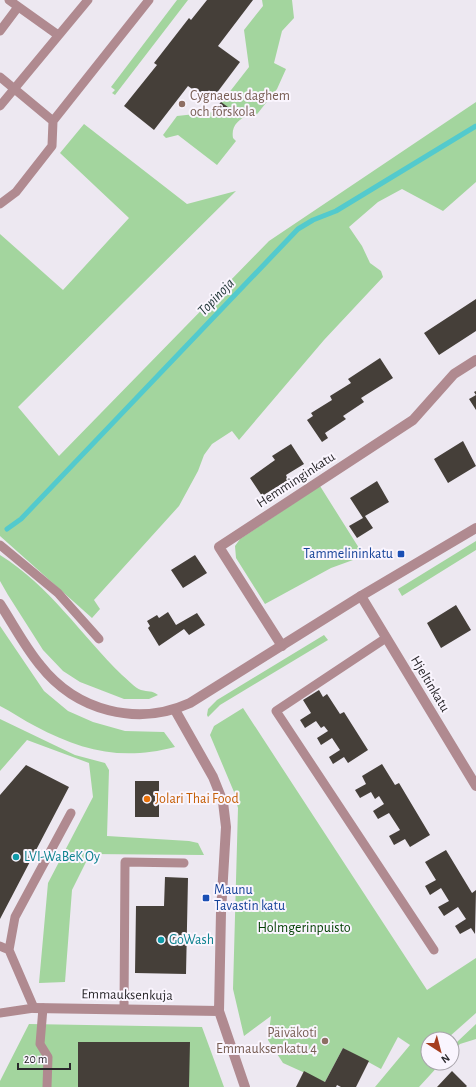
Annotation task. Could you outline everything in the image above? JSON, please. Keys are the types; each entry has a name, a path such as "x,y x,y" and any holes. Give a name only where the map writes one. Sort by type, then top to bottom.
{"street":[{"name":"Hemminginkatu","path":"282,646 219,547 413,420 454,374 476,360"},
{"path":"0,604 40,665 54,681 78,698 106,710 118,713 142,715 175,710 212,690 361,596 476,528"},
{"name":"Hjeltinkatu","path":"361,596 476,786"},
{"path":"175,710 213,777 223,802 226,827 221,912 219,1011 245,1087"},
{"name":"Emmauksenkuja","path":"38,1008 219,1011"}],"lane":[{"path":"9,0 58,36"},
{"path":"0,106 88,0"},
{"path":"0,204 16,192 52,146 53,121 149,0"},
{"path":"0,31 18,7"},
{"path":"0,77 53,121"},
{"path":"0,545 58,593 99,638"},
{"path":"386,638 276,711 434,950"},
{"path":"47,1087 48,1057 40,1044 38,1008 9,950 15,917 71,813"},
{"path":"124,1009 125,862 184,863"},
{"path":"0,946 9,950"},
{"path":"0,1013 38,1008"}],"green space":[{"path":"177,0 188,0 115,95 112,93 115,90 111,87"},
{"path":"262,0 292,0 294,18 282,31 274,63 286,69 277,89 254,118 248,115 236,124 233,130 233,138 236,141 217,165 178,135 166,138 163,135 177,116 214,112 249,67 244,30 263,6"},
{"path":"476,102 476,182 443,211 402,189 378,202 349,227 362,246 370,263 381,271 383,277 324,340 239,440 232,431 212,444 204,455 198,471 179,506 94,600 100,609 92,618 0,536 0,234 63,290 129,218 60,153 84,124 187,204 236,191 18,407 59,456 269,241"},
{"path":"320,486 364,556 331,568 265,604 236,558 235,546 240,539"},
{"path":"476,541 476,550 402,596 398,589"},
{"path":"0,555 18,567 50,596 107,660 131,683 141,690 156,693 158,695 149,699 124,699 80,682 63,671 43,650 0,581"},
{"path":"0,626 44,691 68,711 93,722 125,731 164,732 175,747 137,753 103,751 69,742 52,735 0,706"},
{"path":"324,635 328,640 220,705 208,717 208,709 217,700"},
{"name":"Holmgerinpuisto","path":"243,708 427,990 476,958 476,1013 456,1031 420,1031 420,1071 434,1071 419,1087 375,1087 410,1045 398,1037 381,1069 343,1048 325,1082 283,1063 268,1040 271,1016 244,1036 233,989 238,808 234,792 210,735 214,726"},
{"path":"0,719 75,755 105,763 109,770 107,836 189,841 198,843 204,855 90,854 72,890 65,982 39,983 48,883 93,797 89,763 27,740 0,771"},
{"path":"29,1024 202,1027 224,1087 0,1087 0,1081"},
{"name":"Holmgerinpuisto","path":"476,1024 476,1039 460,1044 460,1039"}],"building":[{"path":"207,0 253,0 218,46 240,62 210,102 188,86 154,130 124,106 157,65 154,63 189,18 191,20"},
{"path":"221,102 232,110 228,115 217,107"},
{"path":"476,299 476,331 439,355 424,333"},
{"path":"380,358 393,378 361,398 364,402 343,416 346,419 325,433 328,438 322,442 307,420 313,416 311,413 332,400 330,396 351,383 348,379"},
{"path":"476,395 476,410 469,399"},
{"path":"463,441 476,466 448,483 434,459"},
{"path":"291,444 304,464 286,475 288,480 262,496 250,478 275,460 272,456"},
{"path":"377,481 389,502 365,516 373,528 357,538 349,526 363,518 350,498"},
{"path":"195,555 207,573 183,588 171,570"},
{"path":"456,605 471,630 441,648 427,623"},
{"path":"168,612 176,625 197,613 205,625 189,635 184,629 159,646 148,628 150,626 147,621 157,615 159,618"},
{"path":"319,690 323,697 327,694 340,714 344,712 368,750 348,763 344,757 333,764 329,757 340,750 332,738 321,745 317,738 328,731 324,726 321,728 316,721 305,728 300,720 311,713 303,700"},
{"path":"382,764 395,785 399,783 430,835 410,847 405,839 394,845 389,836 400,830 389,813 378,819 373,811 384,804 379,796 375,799 371,792 360,798 355,790 366,784 362,776"},
{"name":"LVI-WaBeK Oy","path":"26,765 69,787 0,919 0,795"},
{"name":"Jolari Thai Food","path":"135,781 159,781 159,817 135,817"},
{"path":"446,850 472,893 476,890 475,934 471,928 460,934 455,926 466,919 458,907 444,916 438,907 449,901 441,888 430,895 425,886 436,880 425,862"},
{"name":"GoWash","path":"165,877 188,878 186,974 135,973 136,906 164,906"},
{"path":"78,1042 190,1042 189,1087 78,1087"},
{"path":"343,1048 369,1061 356,1087 341,1087 337,1085 336,1087 296,1087 304,1071 325,1082"},
{"path":"452,1071 467,1086 466,1087 437,1087"}],"waterway":[{"name":"Topinoja","path":"7,529 21,519 298,229 313,220 336,211 476,126"}],"place":[{"name":"Cygnaeus daghem och förskola","path":"182,104"},
{"name":"Tammelininkatu","path":"401,554"},
{"name":"Jolari Thai Food","path":"147,799"},
{"name":"LVI-WaBeK Oy","path":"16,857"},
{"name":"Maunu Tavastin katu","path":"206,898"},
{"name":"GoWash","path":"161,940"},
{"name":"Päiväkoti Emmauksenkatu 4","path":"325,1041"}]}
